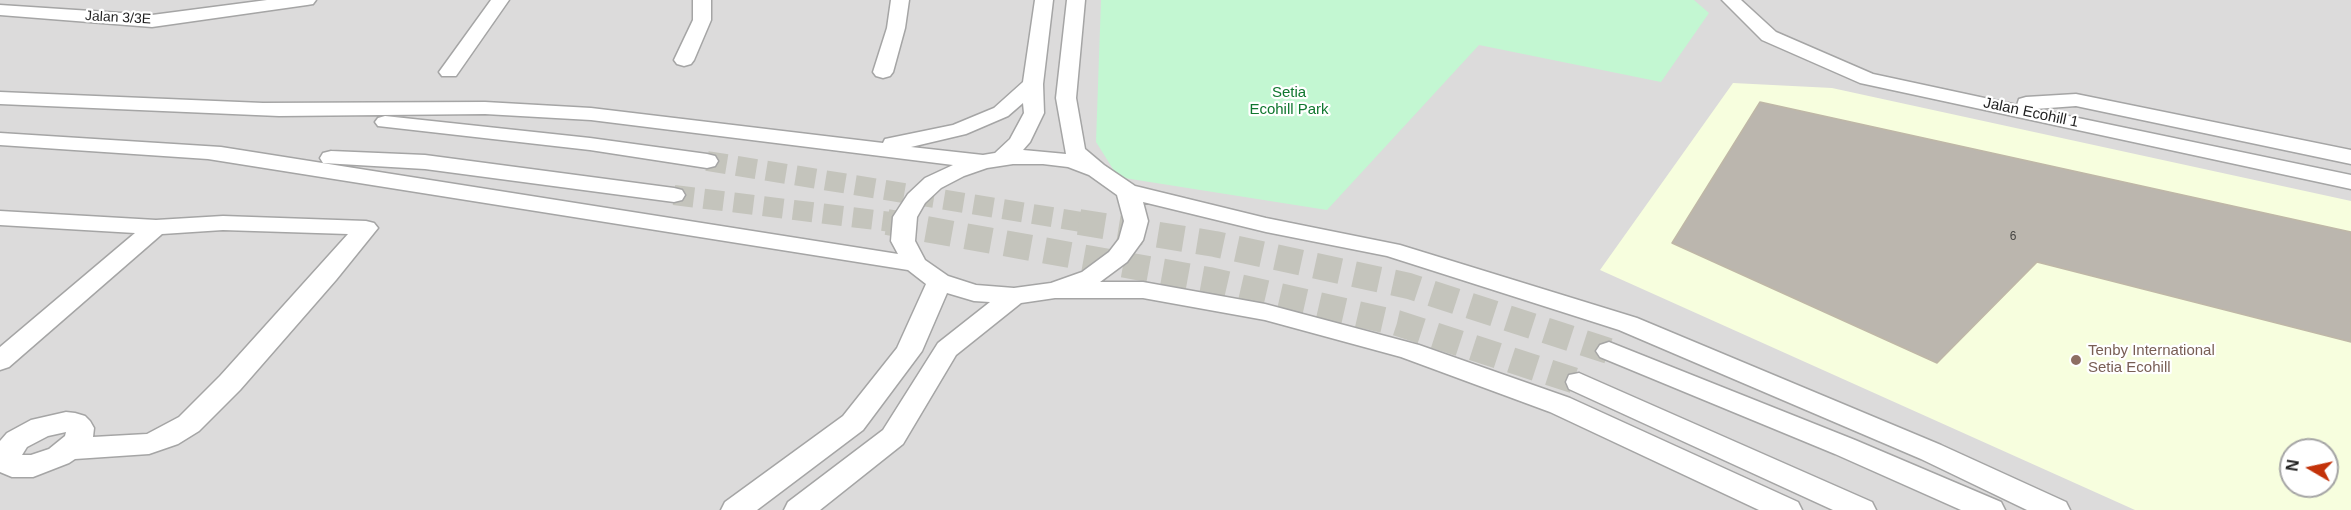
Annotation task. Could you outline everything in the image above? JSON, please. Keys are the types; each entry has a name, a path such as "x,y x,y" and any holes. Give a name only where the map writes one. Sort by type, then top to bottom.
{"street":[{"name":"Jalan 3/3E","path":"0,10 152,21 307,0"},
{"path":"449,72 500,0"},
{"path":"684,60 702,20 702,0"},
{"path":"883,72 896,28 900,0"},
{"path":"1044,0 1033,84 1034,113 1019,141 992,160 956,171 933,183 916,199 905,217 903,241 915,264 939,282 974,293 1014,296 1055,290 1143,290 1265,312 1410,351 1560,405 1787,510"},
{"path":"1076,0 1066,98 1076,151 1097,170 1127,191 1266,225 1392,250 1628,324 1931,452 2055,510"},
{"name":"Jalan Ecohill 1","path":"1731,0 1769,36 1867,79 1998,105 2351,182"},
{"path":"876,148 959,130 1001,112 1033,84"},
{"path":"0,98 264,108 485,108 591,114 992,160 1043,156 1072,161 1097,170"},
{"path":"1998,105 2076,100 2351,157"},
{"path":"264,108 590,144 707,161"},
{"path":"0,139 425,162 674,195"},
{"path":"207,152 915,264"},
{"path":"1055,290 1091,277 1118,257 1131,240 1136,221 1133,204 1127,191"},
{"path":"0,218 156,227 223,223 366,228 327,276 230,383 189,424 168,437 149,444 70,449 78,441 80,428 75,423 66,422 41,427 7,442"},
{"path":"0,361 156,227"},
{"path":"736,510 853,423 909,351 939,282"},
{"path":"800,510 893,437 947,349 1014,296"},
{"path":"1609,351 1845,447 1990,510"},
{"path":"1579,382 1861,510"}],"shaded area":[{"path":"0,0 2351,0 2351,510 0,510"},
{"name":"Tenby International Setia Ecohill","path":"1733,83 1832,88 2351,201 2351,510 2135,510 1600,270"}],"green space":[{"name":"Setia Ecohill Park","path":"1101,0 1694,0 1709,13 1661,82 1479,45 1327,210 1118,177 1096,142"}],"building":[{"path":"1760,102 2351,232 2351,342 2037,262 1937,363 1672,243"}],"tunnel":[{"path":"707,161 1088,223"},
{"path":"674,195 899,223"},
{"path":"887,222 1209,280 1397,323 1579,382"},
{"path":"1079,222 1215,244 1409,286 1609,351"}],"place":[{"name":"Tenby International Setia Ecohill","path":"2076,360"}]}
